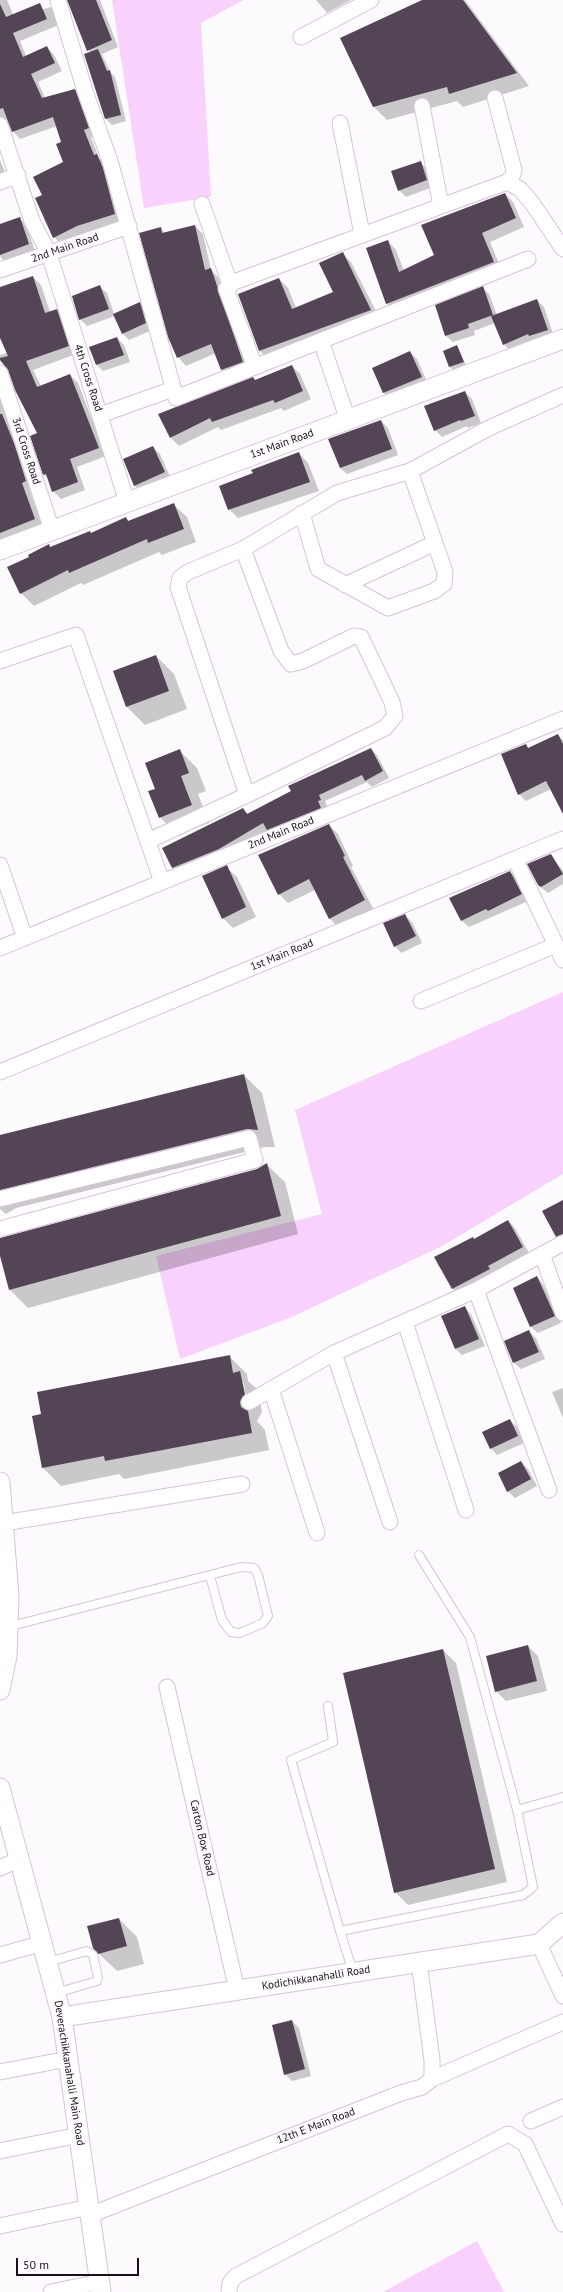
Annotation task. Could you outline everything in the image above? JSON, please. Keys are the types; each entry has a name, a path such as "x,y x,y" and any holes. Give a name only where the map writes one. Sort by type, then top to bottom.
{"street":[{"path":"58,0 85,91 110,161 176,398 528,259"},
{"path":"301,38 371,0"},
{"path":"255,367 226,293 226,289 230,284 362,234 507,182 512,177 514,170 495,98"},
{"path":"422,106 440,206"},
{"path":"340,123 362,234"},
{"name":"4th Cross Road","path":"0,125 32,221 48,254 127,502"},
{"path":"0,182 18,176"},
{"path":"507,182 520,189 532,203 563,248"},
{"path":"202,204 230,284"},
{"name":"2nd Main Road","path":"0,270 129,226"},
{"name":"1st Main Road","path":"0,550 563,339"},
{"path":"321,341 348,420"},
{"name":"3rd Cross Road","path":"0,373 52,530"},
{"path":"100,415 174,389"},
{"path":"247,795 178,587 180,578 188,572 243,550 337,493 410,471 489,428 563,395"},
{"path":"302,513 318,569 345,585 388,608 434,591 444,584 446,572 410,471"},
{"path":"345,585 435,543"},
{"path":"148,841 385,728 395,716 392,702 361,637 354,636 303,661 291,664 281,651 243,550"},
{"path":"0,661 76,634 162,882"},
{"name":"2nd Main Road","path":"0,948 563,719"},
{"name":"1st Main Road","path":"0,1072 563,839"},
{"path":"515,859 563,960"},
{"path":"0,865 25,938"},
{"path":"421,1000 556,945"},
{"path":"0,1199 249,1138 255,1160 0,1229"},
{"path":"249,1402 334,1352 476,1290 563,1243"},
{"path":"542,1254 563,1313"},
{"path":"476,1290 548,1490"},
{"path":"405,1322 466,1510"},
{"path":"334,1352 390,1522"},
{"path":"271,1389 317,1533"},
{"path":"0,1482 4,1523 3,1558 9,1596 4,1627 7,1656 0,1690"},
{"path":"4,1523 242,1484"},
{"name":"Carton Box Road","path":"167,1687 237,1990"},
{"name":"Deverachikkanahalli Main Road","path":"0,1788 62,2017 100,2287"},
{"path":"0,1868 19,1859"},
{"path":"563,1923 539,1944 563,1996"},
{"path":"0,1955 43,1943"},
{"name":"Kodichikkanahalli Road","path":"62,2017 539,1944"},
{"path":"419,1962 432,2060 432,2079"},
{"name":"12th E Main Road","path":"0,2226 89,2211 402,2093 422,2087 432,2079 563,2022"},
{"path":"0,2072 68,2059"},
{"path":"531,2121 563,2107"},
{"path":"229,2292 230,2283 236,2276 508,2134 525,2144 563,2224"},
{"path":"0,2151 79,2135"},
{"path":"51,2292 100,2287"}],"lane":[{"path":"340,1931 522,1895 533,1887 517,1810 470,1637 419,1555"},
{"path":"4,1627 241,1567 254,1568 262,1584 268,1616 263,1623 240,1633 231,1632 222,1620 210,1576"},
{"path":"328,1706 333,1742 291,1760 353,1972"},
{"path":"517,1810 563,1797"},
{"path":"48,1962 88,1952 93,1955 98,1977 96,1981 56,1992"}],"shaded area":[{"path":"112,0 243,0 201,23 211,197 144,208"},
{"path":"563,992 563,1174 442,1246 292,1317 180,1359 156,1256 322,1214 295,1110"},
{"path":"477,2241 504,2292 383,2292"}],"building":[{"path":"67,0 96,0 112,40 87,51"},
{"path":"422,0 463,0 517,73 449,94 447,87 373,107 340,38"},
{"path":"40,3 47,19 13,33 23,57 47,46 55,63 31,74 42,98 75,89 89,128 84,130 94,155 97,154 103,168 115,214 77,226 53,238 35,198 42,195 33,177 63,162 56,144 61,142 53,117 12,132 3,108 0,109 0,4 6,17"},
{"path":"98,49 107,71 110,70 121,115 105,119 84,54"},
{"path":"421,161 427,180 398,191 391,171"},
{"path":"505,193 516,218 482,233 494,262 386,304 366,248 388,240 399,272 434,255 421,225"},
{"path":"20,217 29,244 0,255 0,224"},
{"path":"195,225 205,270 211,268 243,362 221,370 211,344 177,358 168,337 139,233 161,227 162,233"},
{"path":"343,252 371,310 259,351 238,294 279,278 292,309 333,292 319,263"},
{"path":"33,276 45,313 57,309 69,346 26,361 37,387 70,374 99,448 70,459 78,482 52,492 46,474 43,475 30,436 37,433 15,390 8,370 0,360 0,358 8,356 0,338 0,287"},
{"path":"100,285 109,309 79,320 72,296"},
{"path":"483,286 493,315 468,324 469,328 445,336 435,305"},
{"path":"537,299 548,330 529,336 528,334 503,345 491,316"},
{"path":"140,302 146,323 122,334 113,314"},
{"path":"117,337 124,355 96,365 89,347"},
{"path":"457,345 464,362 449,367 443,351"},
{"path":"410,351 422,377 383,393 372,368"},
{"path":"292,365 303,391 275,403 273,400 212,422 210,418 170,438 158,414 253,377 255,380"},
{"path":"465,391 475,416 461,421 460,420 434,431 424,406"},
{"path":"0,414 2,414 14,443 26,481 22,483 35,519 0,533"},
{"path":"381,420 392,449 340,468 328,439"},
{"path":"153,446 165,472 134,486 123,459"},
{"path":"299,452 310,482 228,510 219,486 253,473 251,470"},
{"path":"174,503 184,529 148,543 147,539 69,573 68,570 20,594 7,567 29,557 28,555 49,544 50,547 90,531 91,533 126,517 128,521"},
{"path":"156,655 169,691 126,707 113,671"},
{"path":"558,734 563,744 563,814 546,781 518,795 501,754 526,744 528,748"},
{"path":"371,748 383,771 365,781 362,775 319,795 321,800 318,801 321,808 267,830 263,823 219,849 172,868 162,848 243,808 247,814 291,791 288,786"},
{"path":"180,749 189,773 181,776 192,805 159,818 148,791 155,789 145,763"},
{"path":"329,824 345,856 343,857 365,900 329,919 309,879 278,895 258,855"},
{"path":"551,854 563,874 541,887 538,885 527,864"},
{"path":"227,865 246,907 222,919 202,876"},
{"path":"510,871 522,894 488,911 486,909 461,921 449,898"},
{"path":"405,914 416,936 394,947 383,923"},
{"path":"244,1074 258,1130 247,1129 0,1190 0,1135"},
{"path":"267,1163 281,1216 9,1290 0,1256 0,1238 257,1169"},
{"path":"563,1200 563,1234 556,1237 542,1211"},
{"path":"508,1220 523,1247 488,1266 490,1269 452,1289 434,1257 473,1237 474,1239"},
{"path":"537,1276 555,1316 530,1327 513,1288"},
{"path":"465,1306 479,1339 455,1349 441,1316"},
{"path":"529,1330 539,1352 513,1363 504,1341"},
{"path":"230,1355 233,1373 240,1371 245,1394 240,1402 241,1407 248,1411 252,1433 105,1461 104,1456 42,1468 32,1416 41,1414 37,1392"},
{"path":"510,1419 518,1436 490,1449 482,1432"},
{"path":"521,1461 531,1479 507,1492 498,1473"},
{"path":"528,1645 537,1681 495,1692 486,1656"},
{"path":"443,1649 495,1869 394,1893 343,1673"},
{"path":"119,1918 127,1946 98,1954 93,1948 87,1926"},
{"path":"292,2020 305,2069 284,2075 272,2025"}]}
